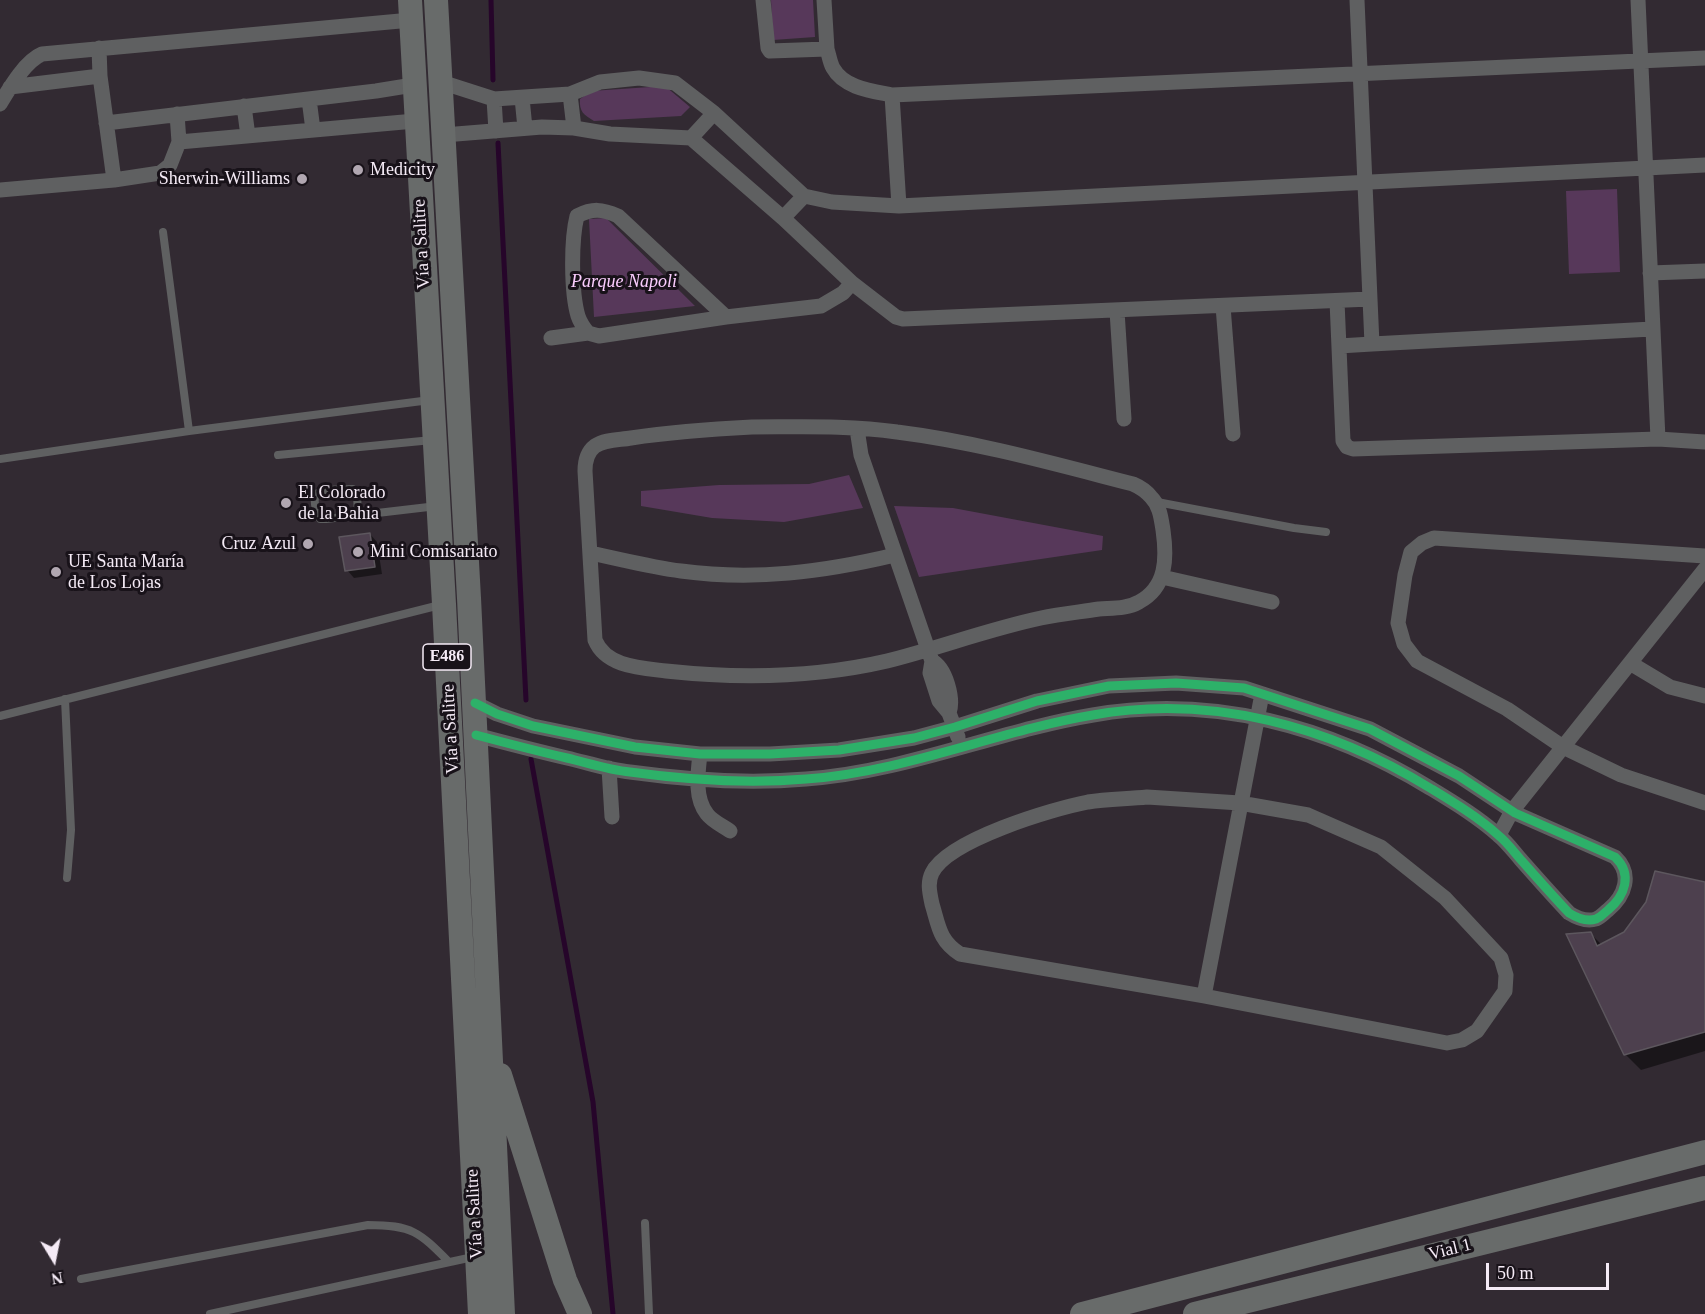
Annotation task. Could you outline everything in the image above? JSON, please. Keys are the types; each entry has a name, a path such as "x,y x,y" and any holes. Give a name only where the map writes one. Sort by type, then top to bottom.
{"main road":[{"name":"Vía a Salitre","path":"436,0 475,703 503,1314"},
{"name":"Vía a Salitre","path":"410,10 444,604 478,1308"},
{"path":"490,1043 565,1280 580,1314"},
{"path":"1082,1314 1705,1152"},
{"name":"Vial 1","path":"1195,1314 1705,1188"}],"street":[{"path":"763,0 770,51 827,49"},
{"path":"824,0 827,49 833,68 850,83 892,95 1705,57"},
{"path":"1357,0 1372,344"},
{"path":"1638,0 1658,439"},
{"path":"0,104 10,87 37,56 410,10"},
{"path":"99,48 100,76 114,180"},
{"path":"10,87 100,76"},
{"path":"441,82 494,99 570,94 600,82 639,78 675,83 714,113 804,196 832,202 899,206 1705,165"},
{"path":"106,123 413,85"},
{"path":"570,94 574,128"},
{"path":"892,95 899,206"},
{"path":"522,98 525,128"},
{"path":"309,99 313,130"},
{"path":"494,99 496,131"},
{"path":"244,106 248,136"},
{"path":"691,138 714,113"},
{"path":"0,190 114,180 160,173 170,165 179,142 177,114"},
{"path":"179,142 415,121"},
{"path":"444,135 525,128 574,128 610,134 691,138 783,218 852,283 896,317 903,319 1370,299"},
{"path":"783,218 804,196"},
{"path":"588,333 578,318 574,293 574,229 577,216 588,210 602,209 618,216 726,317"},
{"path":"1650,273 1705,271"},
{"path":"551,338 588,333 599,336 726,317 821,306 843,293 852,283"},
{"path":"1337,301 1343,441 1347,447 1353,449 1658,439 1705,442"},
{"path":"1223,306 1233,434"},
{"path":"1117,311 1124,419"},
{"path":"1340,346 1653,329"},
{"path":"787,427 896,431 990,448 1093,473 1133,484 1150,495 1155,502 1161,519 1166,553 1162,577 1153,592 1131,606 1042,618 991,630 930,656 781,677 698,675 620,663 607,657 596,640 585,464 590,451 601,443 706,429 787,427"},
{"path":"857,429 861,455 930,656 942,669 951,699 952,720 962,749"},
{"path":"1705,556 1434,538 1422,543 1411,552 1398,623 1404,644 1417,661 1507,709 1563,747 1621,774 1705,803"},
{"path":"590,553 681,571 751,576 821,571 896,555"},
{"path":"1498,835 1512,811 1705,569"},
{"path":"1162,577 1272,602"},
{"path":"1630,663 1670,687 1705,696"},
{"path":"475,703 497,714 533,726 636,747 700,754 770,754 840,750 914,738 952,720 1109,686 1176,683 1244,688 1370,729 1458,776 1512,811 1615,857 1626,873 1624,888 1618,902 1598,918 1579,919 1569,913 1498,835 1411,776 1366,752 1309,730 1258,717 1214,711 1149,708 1072,720 873,770 808,779 740,781 630,772 476,735"},
{"path":"1204,996 1262,694"},
{"path":"630,772 636,747"},
{"path":"700,754 699,795 707,815 730,831"},
{"path":"609,768 612,817"},
{"path":"1147,797 1240,802 1308,815 1381,847 1445,898 1501,958 1506,975 1505,991 1478,1031 1462,1040 1447,1043 1204,996 960,954 947,945 940,934 929,890 931,874 948,854 975,840 1033,817 1088,802 1147,797"}],"lane":[{"path":"164,232 189,431"},
{"path":"0,459 189,431 432,400"},
{"path":"278,454 434,440"},
{"path":"358,515 357,494 353,489 323,490 314,498 320,519 358,515 438,506"},
{"path":"1155,502 1326,532"},
{"path":"0,716 444,604"},
{"path":"65,699 70,830 67,878"},
{"path":"645,1223 649,1314"},
{"path":"81,1279 368,1225 393,1225 422,1236 449,1262"},
{"path":"210,1314 477,1256"}],"green space":[{"path":"771,0 813,0 815,37 773,40"},
{"path":"665,86 690,107 681,116 594,121 585,115 580,107 580,99 591,91"},
{"path":"1617,189 1620,272 1569,274 1566,191"},
{"name":"Parque Napoli","path":"606,218 695,306 594,317 589,219"},
{"path":"849,475 863,508 784,522 712,518 641,506 641,491 719,485 809,484"},
{"path":"894,506 953,508 1103,536 1102,550 919,577"}],"building":[{"name":"Mini Comisariato","path":"370,533 375,567 345,571 339,537"},
{"path":"1655,871 1705,882 1705,1032 1624,1055 1566,934 1591,932 1597,946 1624,932 1646,902"}],"waterway":[{"path":"491,0 493,80"},
{"path":"498,143 526,700"},
{"path":"531,759 593,1102 613,1314"}],"cycle path":[{"path":"475,703 497,714 533,726 635,747 700,754 770,754 839,750 914,738 1037,701 1109,686 1176,683 1244,688 1370,729 1459,776 1515,813 1615,857 1624,870 1625,885 1614,904 1596,919 1589,920 1575,916 1569,913 1490,828 1430,788 1351,747 1268,720 1225,713 1182,709 1138,710 1093,715 1057,722 879,768 843,775 762,781 696,779 622,771 476,735"}],"place":[{"name":"Medicity","path":"358,170"},
{"name":"Sherwin-Williams","path":"302,179"},
{"name":"El Colorado de la Bahia","path":"286,503"},
{"name":"Cruz Azul","path":"308,544"},
{"name":"Mini Comisariato","path":"358,552"},
{"name":"UE Santa María de Los Lojas","path":"56,572"}]}
